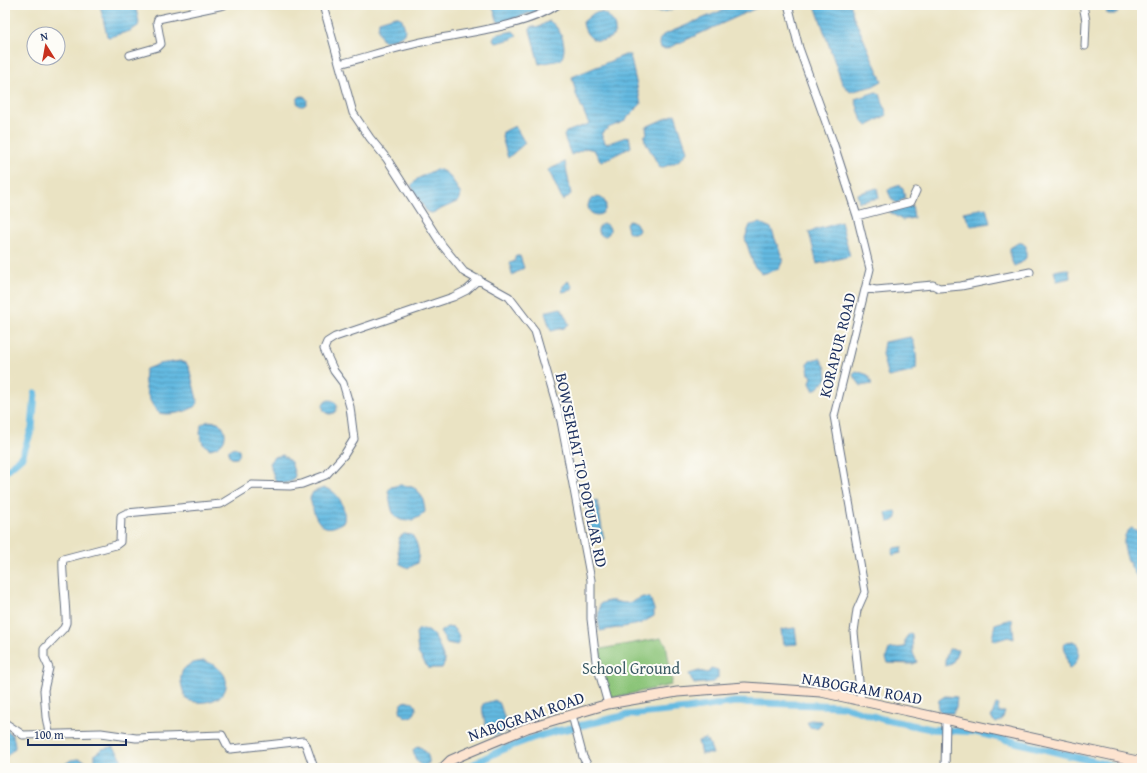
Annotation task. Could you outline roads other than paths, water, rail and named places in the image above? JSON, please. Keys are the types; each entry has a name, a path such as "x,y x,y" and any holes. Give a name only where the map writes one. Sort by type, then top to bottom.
{"main road":[{"name":"NABOGRAM ROAD","path":"443,768 451,760 527,728 608,704 677,692 745,687 821,692 1142,762"}],"street":[{"path":"130,55 158,47 161,44 157,22 158,19 224,5"},
{"name":"BOWSERHAT TO POPULAR RD","path":"323,5 353,113 387,159 442,245 464,272 480,279 509,297 535,331 561,421 591,580 591,619 596,661 608,704"},
{"path":"340,64 429,40 530,19 557,5"},
{"name":"KORAPUR ROAD","path":"791,5 789,8 799,48 833,142 857,216 870,269 834,416 865,592 857,610 854,632 861,701"},
{"path":"1083,5 1086,22 1085,46"},
{"path":"857,216 911,202 916,191"},
{"path":"866,288 876,290 933,285 939,288 961,286 1030,272"},
{"path":"49,733 44,690 49,668 44,657 44,649 66,624 65,583 61,564 63,559 116,545 120,542 121,516 127,513 221,504 252,485 290,486 302,484 326,475 344,455 354,439 350,407 343,383 334,371 324,349 327,342 335,336 453,297 467,290 480,279"},
{"path":"572,715 583,757 589,768"},
{"path":"945,768 946,719"},
{"path":"5,723 23,735 49,733 101,733 136,738 222,735 229,749 303,741 306,745 314,768"}],"water":[{"path":"100,5 135,5 139,22 138,26 130,31 109,37 107,36"},
{"path":"492,5 536,5 536,11 504,22 498,22"},
{"path":"644,5 681,5 672,10 657,12 652,11"},
{"path":"735,5 763,5 666,49 661,48 659,41 663,35"},
{"path":"815,5 851,5 853,15 882,81 873,86 850,92 842,83"},
{"path":"1106,5 1120,5 1119,11 1115,14 1107,14"},
{"path":"601,12 608,16 612,21 615,27 615,34 610,38 599,41 590,37 584,28 583,22 594,13"},
{"path":"396,16 402,19 405,29 404,34 392,40 383,41 378,30 379,21"},
{"path":"549,21 554,24 560,33 564,44 563,55 561,60 539,64 530,30 531,26 537,28"},
{"path":"513,31 517,35 512,39 496,43 493,39 495,35"},
{"path":"625,55 630,55 641,104 623,122 610,127 601,134 606,144 629,136 631,147 601,162 594,150 586,148 571,155 564,136 566,132 589,124 576,94 572,77"},
{"path":"876,92 880,94 887,115 867,126 862,121 855,99"},
{"path":"300,96 304,96 307,101 304,106 300,106 297,103 297,99"},
{"path":"675,114 687,151 679,160 660,168 645,141 644,136 647,134 646,127"},
{"path":"515,126 525,143 508,158 502,137 503,132"},
{"path":"565,162 571,194 563,201 548,170"},
{"path":"436,169 445,172 448,175 454,182 461,195 459,201 432,213 427,212 411,186 417,179"},
{"path":"900,185 903,188 905,198 897,203 892,200 888,191 889,189"},
{"path":"877,188 879,198 859,202 857,194"},
{"path":"597,197 603,200 606,206 603,212 597,215 591,212 588,206 591,200"},
{"path":"912,205 914,218 902,220 888,211"},
{"path":"986,208 990,223 971,226 963,212"},
{"path":"629,221 636,223 639,230 637,233 631,233 628,231 626,223"},
{"path":"841,222 850,256 817,264 809,232"},
{"path":"760,223 771,228 783,260 779,269 762,274 754,266 745,238 750,225"},
{"path":"606,224 609,225 609,235 602,236 599,235 598,228 599,225"},
{"path":"1018,243 1022,243 1026,246 1026,258 1021,263 1014,266 1010,257 1010,248"},
{"path":"515,256 520,256 524,268 512,275 510,263 515,261"},
{"path":"1069,270 1070,278 1057,281 1054,271"},
{"path":"568,281 573,287 571,290 562,292 563,286"},
{"path":"561,308 569,324 564,328 551,331 545,313"},
{"path":"911,337 916,352 916,369 911,372 888,377 882,354 884,342"},
{"path":"820,358 826,368 827,379 814,391 810,383 812,376 809,374 807,364 811,360"},
{"path":"180,361 186,363 189,368 198,403 186,411 168,414 159,413 152,404 145,386 146,369 159,364"},
{"path":"856,371 868,375 872,384 861,386 853,375"},
{"path":"330,400 335,402 337,407 335,412 330,414 325,412 323,407 325,402"},
{"path":"208,421 218,422 222,426 225,435 223,442 210,449 203,444 200,434 201,425"},
{"path":"234,447 238,449 240,453 238,457 234,459 230,457 228,453 230,449"},
{"path":"283,455 291,462 295,475 290,482 285,483 276,482 269,463 274,457"},
{"path":"406,485 419,492 423,500 425,512 417,518 407,521 394,515 391,508 388,491 391,487"},
{"path":"324,488 329,489 337,496 344,510 344,521 333,527 323,526 319,523 314,514 310,498 313,492"},
{"path":"597,500 604,539 594,540 585,504"},
{"path":"896,511 897,518 888,522 886,513"},
{"path":"1132,528 1142,534 1142,577 1137,577 1130,566 1125,551 1124,538 1127,532"},
{"path":"404,534 412,535 418,548 417,563 409,568 400,564 398,550 399,538"},
{"path":"902,547 901,553 893,555 892,553 894,548"},
{"path":"643,597 650,598 654,609 654,616 640,624 600,631 598,618 600,604 610,601 627,603"},
{"path":"1012,619 1014,639 1008,637 995,641 992,639 995,624"},
{"path":"447,627 453,628 457,632 460,641 457,645 447,643 440,632"},
{"path":"795,628 797,644 783,645 781,630"},
{"path":"423,629 432,634 437,642 445,662 442,668 428,668 418,653 416,633 418,630"},
{"path":"910,633 912,634 913,653 917,662 913,664 888,663 886,658 889,649 905,647 905,639"},
{"path":"1073,641 1078,644 1079,651 1076,662 1069,669 1064,645 1067,642"},
{"path":"949,649 958,650 952,664 945,666 945,660"},
{"path":"204,661 209,662 218,668 224,675 226,680 225,690 218,698 207,702 190,701 186,699 181,684 182,672 189,665"},
{"path":"711,668 718,670 718,678 713,682 694,684 689,674 699,671 708,673"},
{"path":"945,696 957,697 956,707 953,713 942,713 938,709 939,700"},
{"path":"495,700 500,704 508,730 495,736 487,727 484,717 483,704"},
{"path":"408,701 415,706 416,709 411,716 408,717 401,712 400,709 405,702"},
{"path":"996,704 999,705 998,709 1000,712 1005,712 1002,720 996,723 991,718"},
{"path":"810,720 822,721 822,724 816,728 810,727 807,722"},
{"path":"5,729 13,737 15,748 5,758"},
{"path":"705,739 709,742 713,754 701,754 698,741"},
{"path":"418,746 429,758 429,763 422,767 415,758 413,750"},
{"path":"113,747 120,756 121,768 95,768 95,754 102,749"},
{"path":"78,759 85,761 88,768 59,768 71,760"}],"waterway":[{"path":"5,472 22,457 32,428 35,393"},
{"path":"578,726 628,715 735,702 843,706 882,719 931,729 975,732 1120,768"},
{"path":"467,768 518,743 545,734 572,728"}],"park label":[{"name":"School Ground","path":"631,668"}]}
